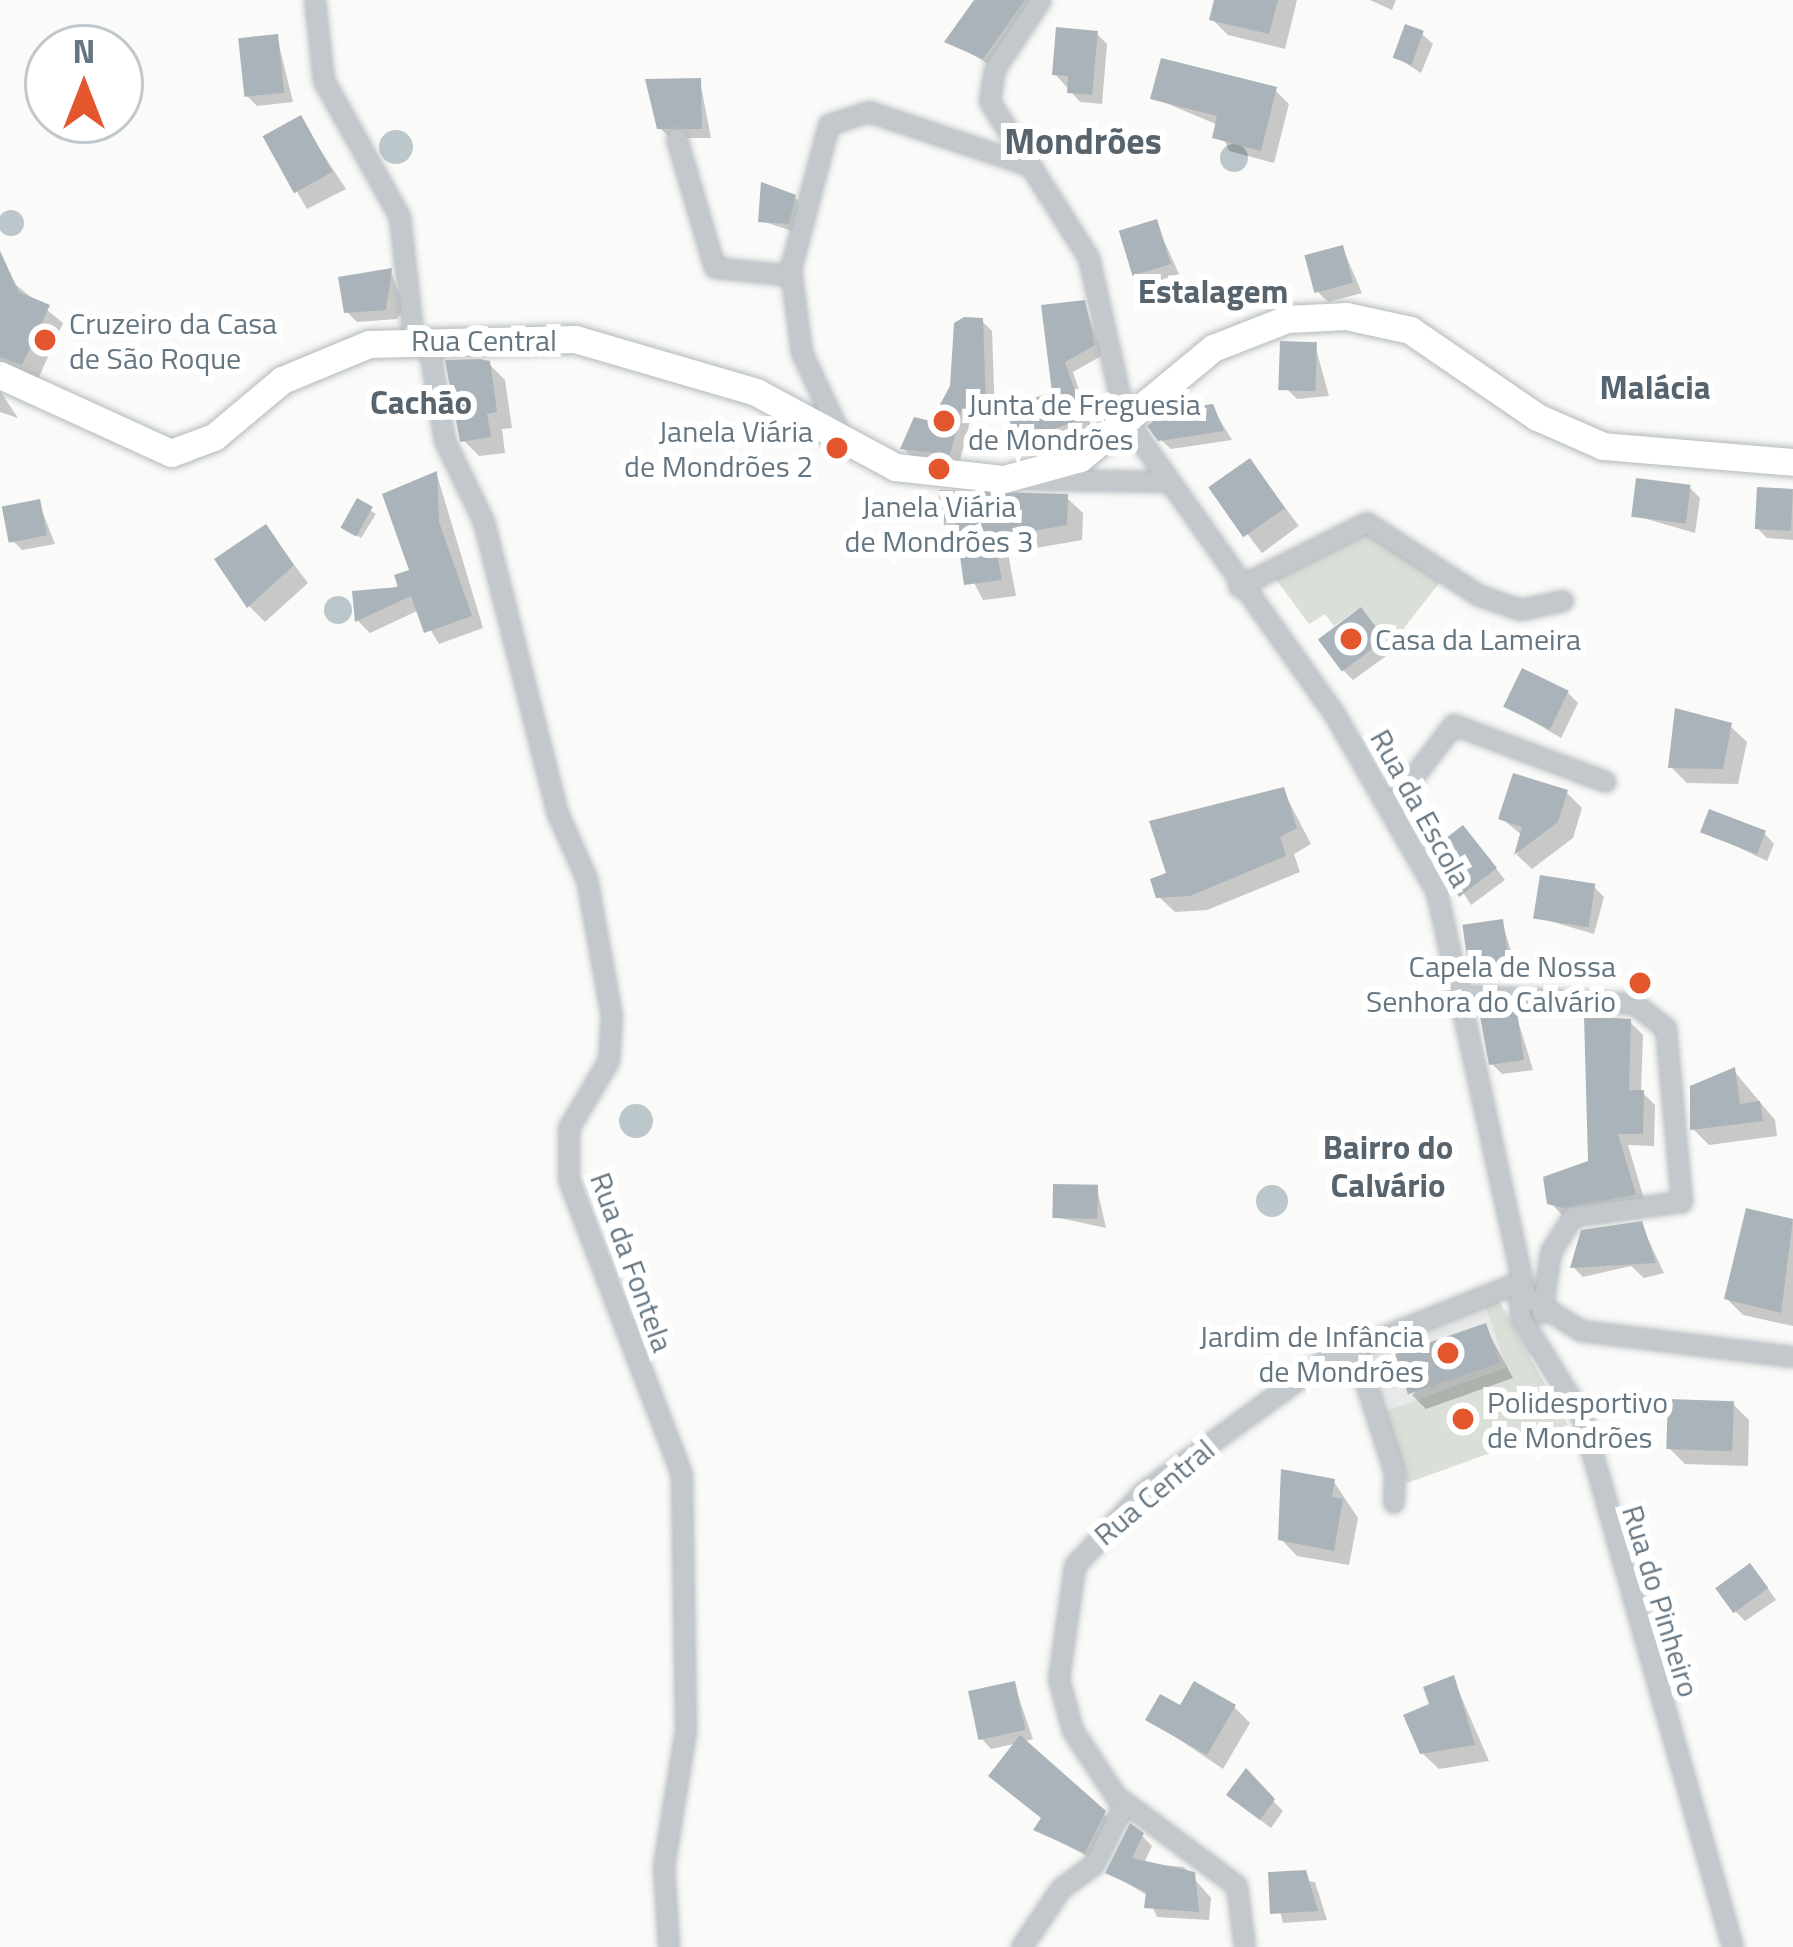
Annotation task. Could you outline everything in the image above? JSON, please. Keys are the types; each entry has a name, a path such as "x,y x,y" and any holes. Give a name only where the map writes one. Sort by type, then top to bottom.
{"main road":[{"path":"990,479 1070,464 1213,348 1287,320 1346,316 1410,331 1537,417 1603,446 1793,462"},
{"name":"Rua Central","path":"0,375 171,453 206,442 290,376 421,339 590,342 756,392 843,441 909,471 990,479"}],"street":[{"name":"Rua da Fontela","path":"315,0 324,81 400,217 421,339 446,441 484,522 558,814 587,879 612,1016 609,1060 569,1128 569,1180 682,1475 686,1731 664,1867 669,1947"},
{"path":"1041,0 989,94 1093,268 1125,418"},
{"path":"843,441 802,353 792,276 838,115 868,112 1030,166"},
{"path":"677,139 715,268 792,276"},
{"name":"Rua da Escola","path":"1125,418 1390,808 1441,902 1519,1283"},
{"path":"990,479 1167,482"},
{"path":"1239,586 1367,523 1480,596 1522,610 1563,601"},
{"path":"1390,808 1454,725 1606,782"},
{"path":"1457,994 1634,1004 1666,1028 1682,1202 1573,1217 1552,1252 1542,1313"},
{"path":"1519,1283 1542,1313 1596,1334 1793,1358"},
{"name":"Rua Central","path":"1245,1947 1237,1886 1125,1803 1094,1768 1063,1702 1075,1566 1144,1492 1354,1346 1519,1283"},
{"name":"Rua do Pinheiro","path":"1519,1283 1519,1313 1582,1416 1733,1947"},
{"path":"1354,1346 1395,1473 1394,1503"},
{"path":"1022,1947 1061,1888 1095,1864 1125,1803"}],"shaded area":[{"path":"396,130 408,135 413,147 408,159 396,164 384,159 379,147 384,135"},
{"path":"1234,144 1244,148 1248,158 1244,168 1234,172 1224,168 1220,158 1224,148"},
{"path":"11,210 21,213 21,233 11,236 1,233 -2,223 1,213"},
{"path":"1362,529 1440,582 1390,646 1361,607 1334,626 1325,614 1309,624 1275,578"},
{"path":"338,596 348,600 352,610 348,620 338,624 328,620 324,610 328,600"},
{"path":"636,1104 648,1109 653,1121 648,1133 636,1138 624,1133 619,1121 624,1109"},
{"path":"1272,1185 1283,1190 1288,1201 1283,1212 1272,1217 1261,1212 1256,1201 1261,1190"},
{"name":"Jardim de Infância de Mondrões","path":"1497,1297 1534,1356 1383,1412 1363,1350"},
{"name":"Polidesportivo de Mondrões","path":"1497,1299 1568,1425 1407,1483 1383,1412 1506,1367 1485,1304"}],"building":[{"path":"974,0 1025,0 983,59 944,42"},
{"path":"1214,0 1278,0 1269,34 1209,20"},
{"path":"1405,24 1424,31 1411,65 1393,58"},
{"path":"1056,27 1098,31 1092,95 1067,93 1068,76 1052,75"},
{"path":"278,34 284,93 244,97 238,38"},
{"path":"1161,58 1277,87 1261,151 1212,138 1217,116 1150,99"},
{"path":"701,78 702,129 657,129 645,79"},
{"path":"301,115 333,172 294,193 263,136"},
{"path":"761,182 796,195 789,224 758,222"},
{"path":"1157,219 1171,264 1132,276 1119,231"},
{"path":"1343,245 1353,283 1314,293 1304,255"},
{"path":"0,251 19,292 50,305 22,365 0,357"},
{"path":"392,268 386,310 344,313 338,277"},
{"path":"1085,300 1095,345 1065,362 1084,418 1017,442 1005,408 1052,392 1041,305"},
{"path":"964,317 983,318 986,406 962,408 950,455 900,449 914,417 931,421 950,386 954,323"},
{"path":"1280,341 1317,342 1315,391 1278,390"},
{"path":"445,360 490,361 497,412 487,414 491,437 460,442"},
{"path":"1213,404 1224,431 1158,441 1147,426 1166,411"},
{"path":"1250,458 1285,508 1243,537 1208,487"},
{"path":"437,471 439,522 472,616 424,633 411,596 355,622 352,591 398,587 394,575 409,570 382,494"},
{"path":"1636,478 1691,485 1686,523 1631,517"},
{"path":"1757,487 1793,489 1791,531 1755,529"},
{"path":"939,490 1068,494 1067,525 994,538 1002,580 964,585 955,521 938,520"},
{"path":"357,498 373,507 356,536 341,528"},
{"path":"40,499 47,535 9,543 2,506"},
{"path":"266,524 294,565 247,608 214,559"},
{"name":"Casa da Lameira","path":"1361,607 1385,639 1342,671 1318,639"},
{"path":"1522,668 1569,691 1550,729 1503,707"},
{"path":"1675,708 1732,723 1723,769 1668,768"},
{"path":"1513,773 1568,790 1558,822 1514,855 1522,827 1498,819"},
{"path":"1284,787 1297,828 1280,837 1286,856 1190,896 1156,898 1150,879 1166,873 1149,821"},
{"path":"1709,809 1766,831 1757,854 1700,832"},
{"path":"1463,825 1497,868 1459,897 1432,849"},
{"path":"1540,875 1595,884 1588,927 1533,918"},
{"path":"1503,919 1510,968 1469,973 1462,925"},
{"path":"1479,1011 1517,1012 1524,1060 1489,1065"},
{"path":"1584,1016 1631,1019 1629,1090 1644,1090 1643,1134 1618,1134 1636,1195 1563,1208 1547,1204 1543,1177 1588,1161"},
{"path":"1735,1067 1740,1104 1760,1101 1763,1121 1690,1130 1690,1086"},
{"path":"1053,1184 1098,1185 1097,1219 1052,1218"},
{"path":"1746,1208 1793,1219 1781,1313 1724,1299"},
{"path":"1642,1221 1656,1263 1570,1268 1581,1230"},
{"path":"1486,1323 1500,1363 1408,1394 1394,1355"},
{"path":"1668,1399 1734,1401 1732,1451 1666,1449"},
{"path":"1281,1469 1335,1479 1332,1497 1343,1499 1334,1551 1278,1540"},
{"path":"1750,1563 1768,1588 1733,1613 1715,1588"},
{"path":"1454,1675 1475,1745 1420,1754 1403,1715 1429,1704 1423,1687"},
{"path":"1015,1681 1025,1730 978,1740 968,1691"},
{"path":"1194,1681 1236,1705 1207,1755 1145,1720 1160,1694 1180,1705"},
{"path":"1020,1735 1106,1811 1085,1853 1033,1830 1041,1818 988,1776"},
{"path":"1246,1768 1275,1799 1260,1820 1226,1795"},
{"path":"1130,1823 1144,1833 1132,1858 1195,1872 1199,1912 1144,1908 1146,1892 1105,1873"},
{"path":"1306,1870 1318,1911 1270,1914 1268,1872"}],"place":[{"name":"Cruzeiro da Casa de São Roque","path":"45,340"},
{"name":"Junta de Freguesia de Mondrões","path":"944,421"},
{"name":"Janela Viária de Mondrões 2","path":"837,448"},
{"name":"Janela Viária de Mondrões 3","path":"939,469"},
{"name":"Casa da Lameira","path":"1351,639"},
{"name":"Capela de Nossa Senhora do Calvário","path":"1640,983"},
{"name":"Jardim de Infância de Mondrões","path":"1448,1353"},
{"name":"Polidesportivo de Mondrões","path":"1463,1419"}],"district":[{"name":"Mondrões","path":"1083,141"},
{"name":"Estalagem","path":"1213,292"},
{"name":"Malácia","path":"1655,388"},
{"name":"Cachão","path":"421,403"},
{"name":"Bairro do Calvário","path":"1388,1167"}]}
